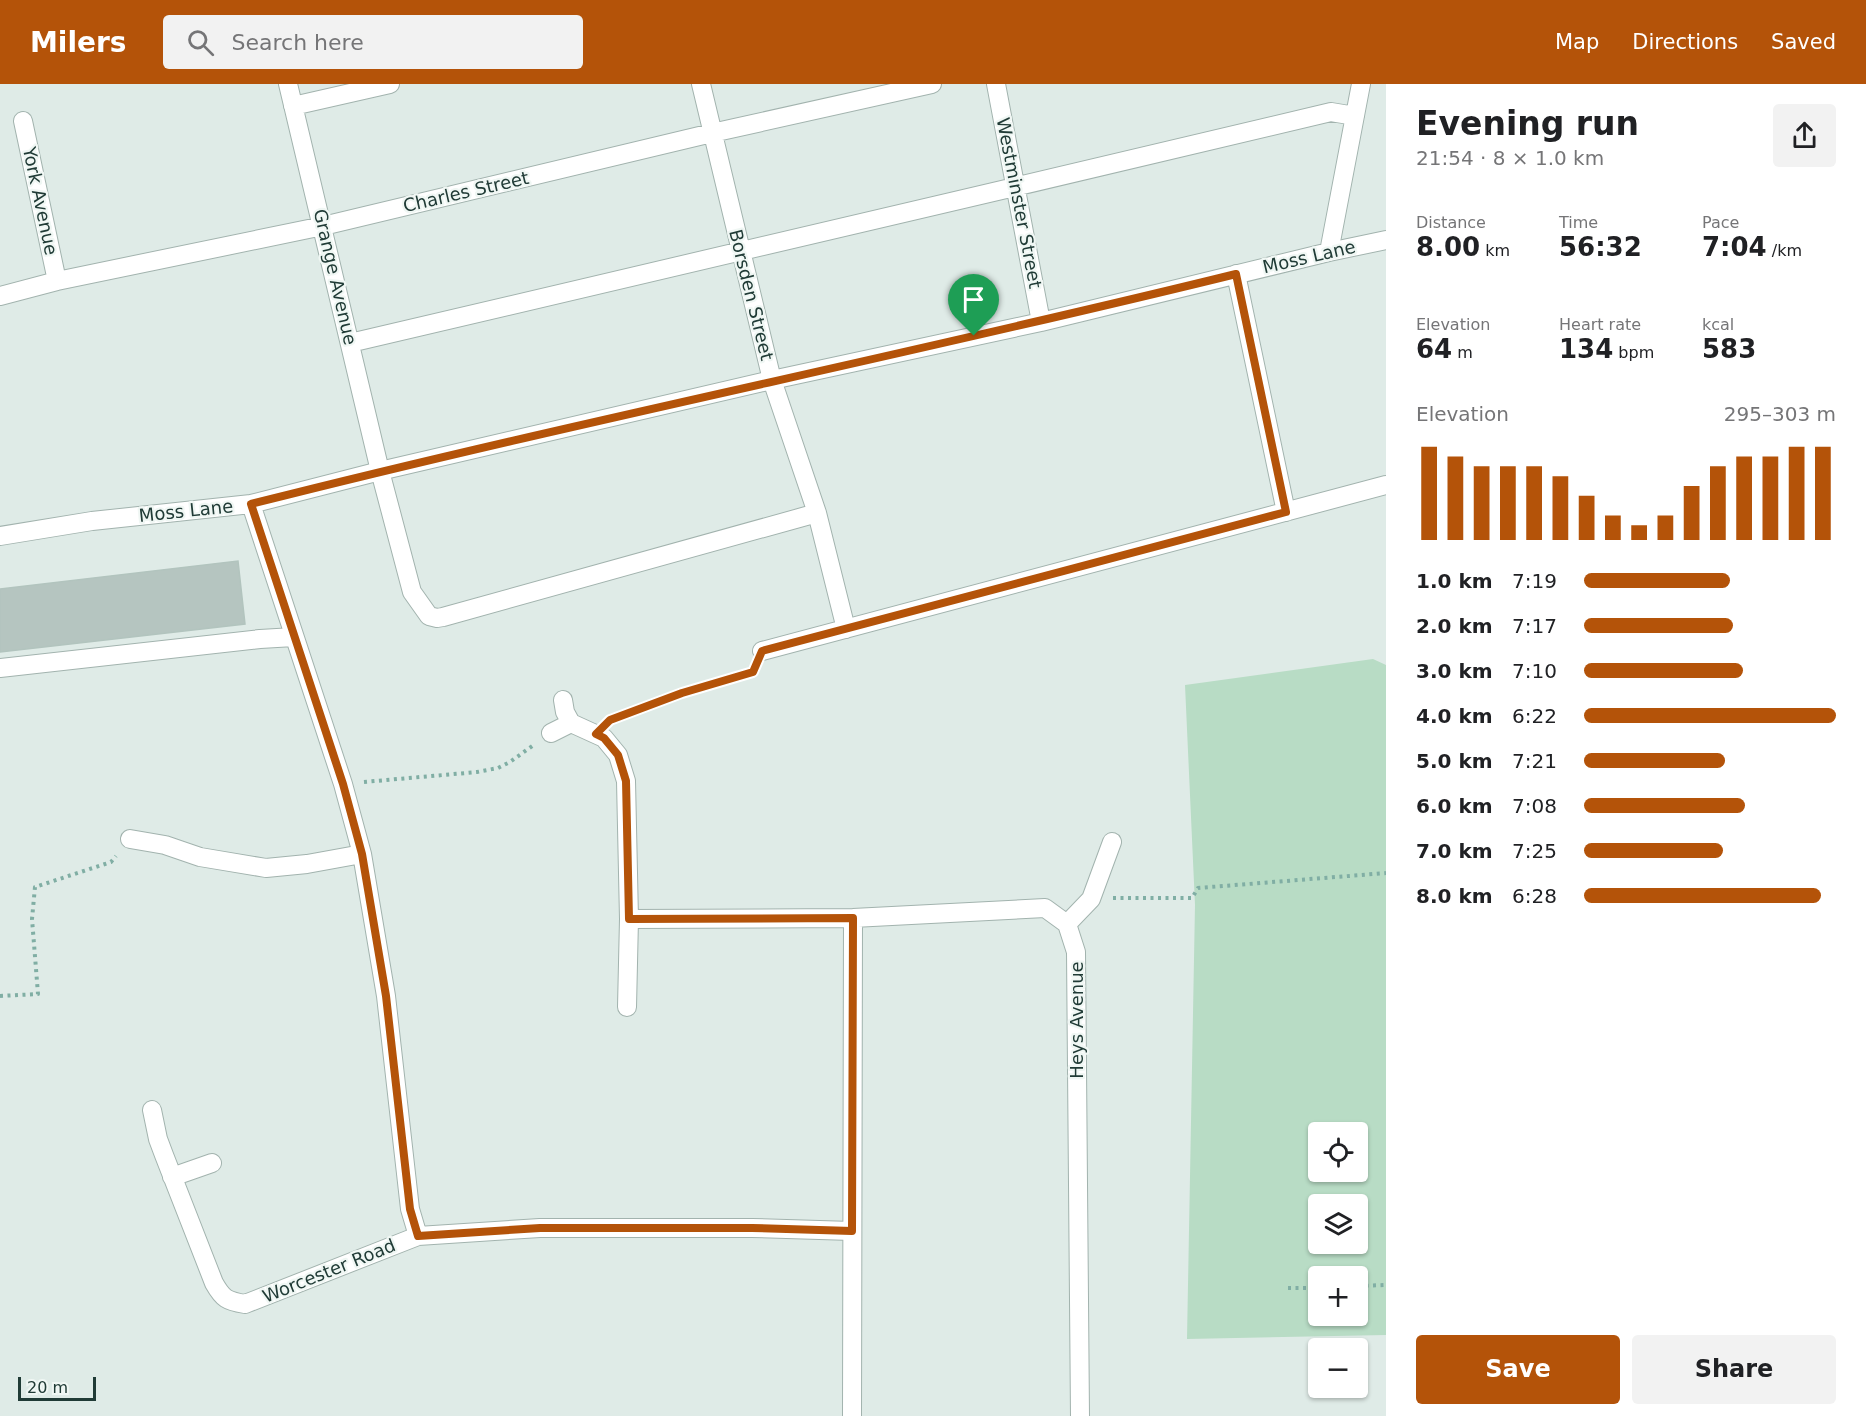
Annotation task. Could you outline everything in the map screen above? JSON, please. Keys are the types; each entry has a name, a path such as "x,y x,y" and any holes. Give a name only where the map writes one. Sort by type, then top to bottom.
{"street":[{"name":"Grange Avenue","path":"288,84 380,471 412,592 429,616 437,618 818,513"},
{"path":"293,106 390,84"},
{"name":"Borsden Street","path":"700,84 772,380 818,513 846,629"},
{"name":"Charles Street","path":"0,296 57,280 323,226 712,133 932,84"},
{"name":"Westminster Street","path":"996,84 1041,322"},
{"path":"1329,252 1361,84"},
{"path":"350,343 1331,112 1355,116"},
{"name":"York Avenue","path":"23,121 57,280"},
{"name":"Moss Lane","path":"0,536 92,521 251,504 380,471 772,380 1041,322 1386,240"},
{"path":"1236,274 1286,512"},
{"path":"762,651 1386,485"},
{"path":"251,504 343,784 362,854 386,996 410,1209 418,1236"},
{"path":"0,668 294,637"},
{"path":"563,700 565,712 571,723 604,738 618,755 626,781 629,919 627,1007"},
{"path":"551,733 571,723"},
{"path":"130,839 165,845 200,857 266,868 307,864 362,854"},
{"path":"629,919 853,918 1045,908 1067,924 1091,899 1112,842"},
{"path":"852,1416 853,918"},
{"name":"Heys Avenue","path":"1067,924 1076,952 1080,1416"},
{"name":"Worcester Road","path":"152,1110 158,1139 214,1283 220,1294 230,1302 245,1304 418,1236 540,1228 752,1228 852,1231"},
{"path":"172,1177 212,1163"}],"path":[{"path":"596,734 610,720 682,693 753,672 762,651"},
{"path":"343,784 477,772 498,768 551,733"},
{"path":"0,996 38,994 32,919 35,887 111,862 130,839"},
{"path":"1091,899 1192,898 1198,888 1386,873"},
{"path":"1368,1286 1386,1286"},
{"path":"1288,1288 1308,1287"}],"green space":[{"path":"1373,659 1386,665 1386,1335 1187,1339 1195,905 1185,685"}],"building":[{"path":"238,561 245,624 0,652 0,589"}],"route":[{"path":"1236,274 1286,512 762,651 753,672 682,693 610,720 596,734 604,738 618,755 626,781 629,919 853,918 852,1231 752,1228 540,1228 418,1236 410,1209 386,996 362,854 343,784 251,504 380,471 772,380 974,336 1041,322 1236,274"}]}
